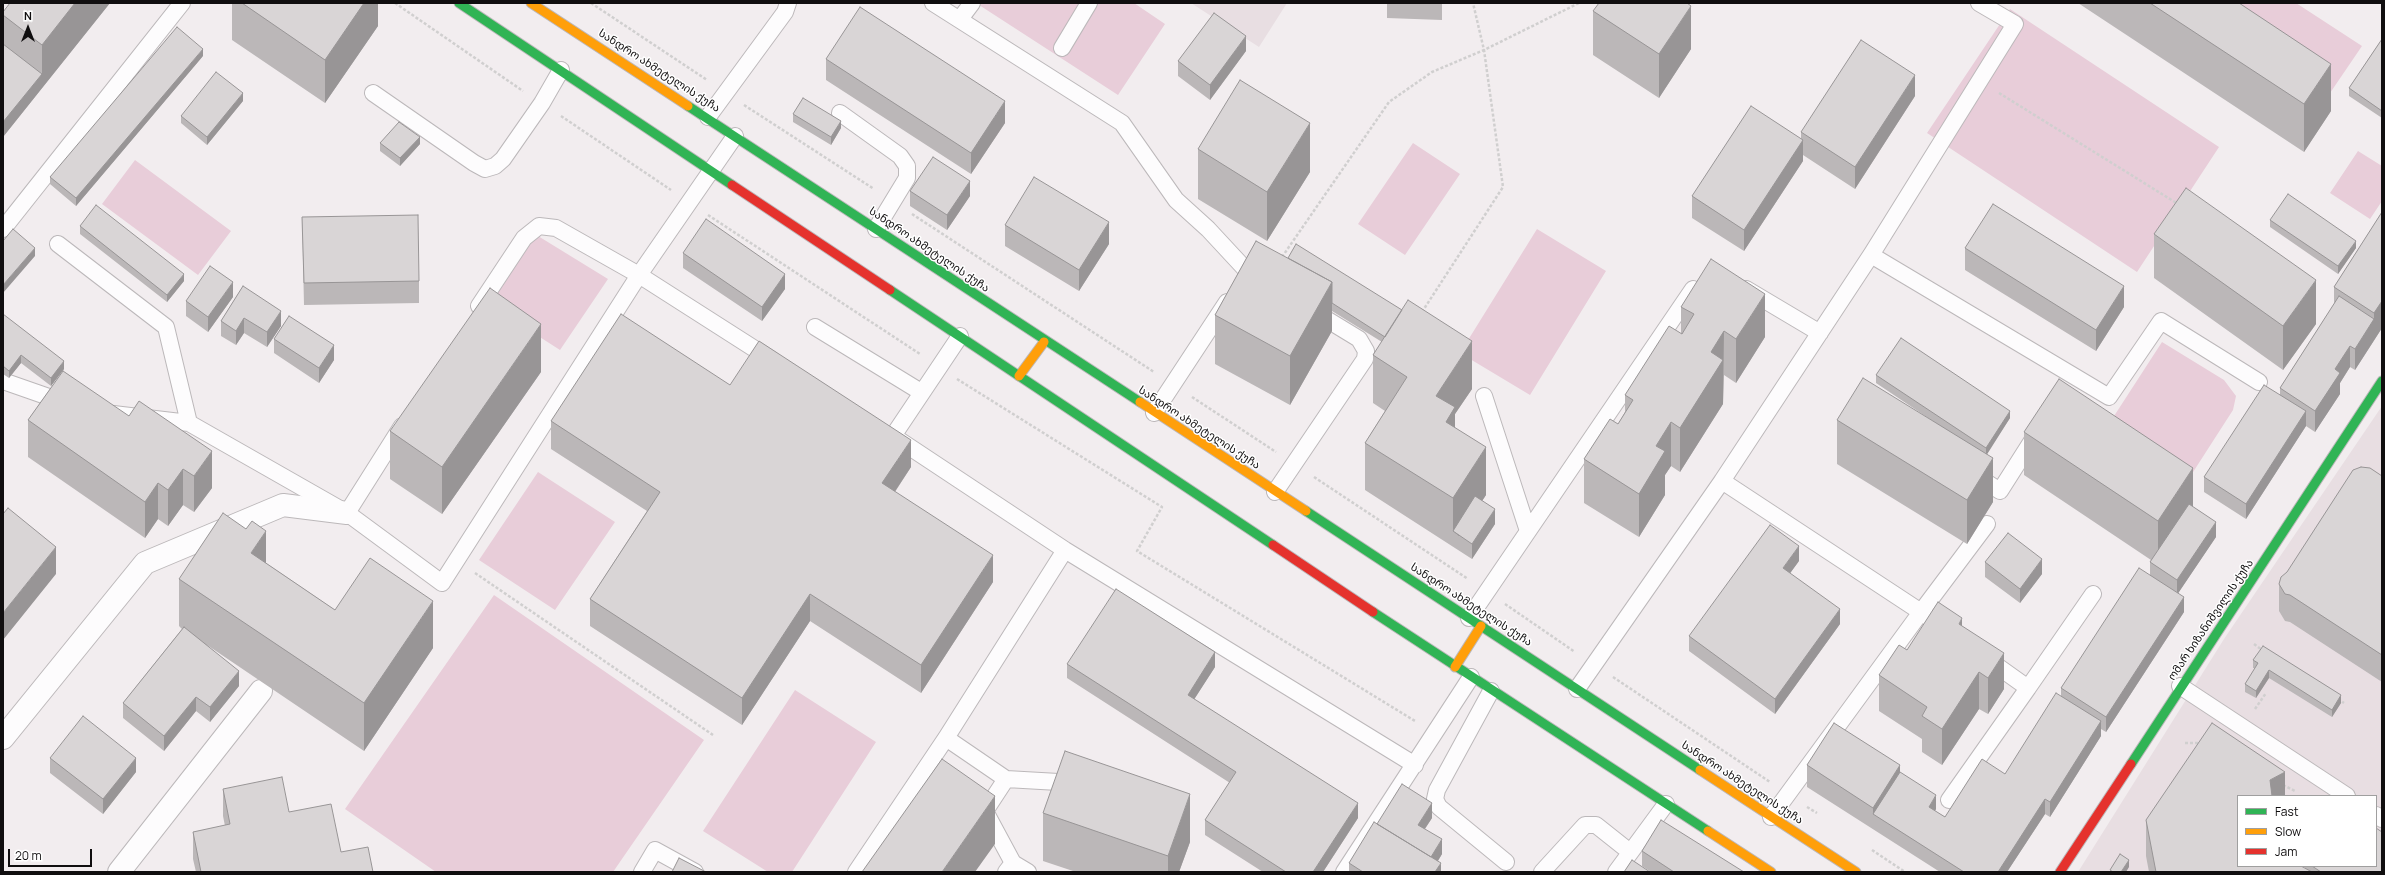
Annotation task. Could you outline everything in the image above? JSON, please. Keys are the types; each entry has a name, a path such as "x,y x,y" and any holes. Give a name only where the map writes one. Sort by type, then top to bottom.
{"main road":[{"path":"459,3 1491,691 1771,872"},
{"name":"სანდრო ახმეტელის ქუჩა","path":"531,3 708,117 1044,342 1856,872"},
{"path":"1019,376 1044,342"},
{"name":"ომარ ხიზანიშვილის ქუჩა","path":"2060,872 2180,686 2217,635 2382,381"},
{"path":"1456,667 1475,622"}],"street":[{"path":"3,738 145,563 283,505 347,513"},
{"path":"119,872 261,691"}],"lane":[{"path":"3,228 182,3"},
{"path":"708,117 785,12 788,3"},
{"path":"933,3 1122,123 1176,200 1208,229 1247,271 1269,283"},
{"path":"960,19 972,3"},
{"path":"1062,48 1089,3"},
{"path":"1577,689 1722,481 1820,333 1871,255 2015,24 1979,3"},
{"path":"373,94 474,163 485,168 495,166 503,159 542,103 561,70"},
{"path":"840,113 900,156 907,166 907,178 876,229"},
{"path":"3,381 83,409 189,423 347,513 442,583 639,276 688,202 712,171 735,136"},
{"path":"472,317 524,238 539,226 556,228 639,276 786,368"},
{"path":"58,244 166,327 189,423"},
{"path":"1871,255 2069,381 2109,396 2161,322 2259,382"},
{"path":"1154,413 1174,385 1247,271"},
{"path":"1475,622 1487,592 1704,273"},
{"path":"1734,282 1820,333"},
{"path":"1275,492 1365,359 1366,351 1359,339 1299,302"},
{"path":"815,327 921,392"},
{"path":"960,336 921,392 886,432 1065,550 1415,765"},
{"path":"1484,396 1528,531"},
{"path":"347,513 409,415"},
{"path":"1961,466 2000,491 2044,420"},
{"path":"1722,481 1921,612 2028,688"},
{"path":"1771,817 1987,524"},
{"path":"856,872 946,738 1065,550"},
{"path":"1949,800 2093,594"},
{"path":"1344,872 1415,765 1470,677"},
{"path":"2180,686 2345,795"},
{"path":"1491,691 1437,790 1435,799 1439,807 1506,862"},
{"path":"946,738 1006,779 1088,784 1095,787"},
{"path":"1006,779 985,811 1010,867 1028,872"},
{"path":"1616,872 1666,804"},
{"path":"1542,872 1585,825 1596,825 1630,852"},
{"path":"642,872 655,850 696,872"}],"path":[{"path":"395,3 688,202 939,367 1162,507 1137,551 1435,733"},
{"path":"591,3 726,93 1315,477 1821,816"},
{"path":"1418,319 1503,187 1484,50 1473,3"},
{"path":"1269,283 1389,102 1432,72 1484,50 1579,3"},
{"path":"1980,81 2179,205"},
{"path":"1315,477 1319,471"},
{"path":"457,560 713,735"},
{"path":"2254,644 2267,653"},
{"path":"2332,695 2344,703"},
{"path":"2185,743 2199,742 2206,745"},
{"path":"2276,782 2297,792"},
{"path":"1866,846 1905,872"}],"shaded area":[{"path":"976,3 1134,3 1165,24 1118,95"},
{"path":"1191,3 1287,3 1259,47"},
{"path":"2184,3 2296,3 2362,46 2328,96"},
{"path":"2010,9 2219,147 2137,272 1927,133"},
{"path":"1413,143 1460,174 1405,255 1358,224"},
{"path":"2358,151 2382,166 2382,201 2370,219 2330,193"},
{"path":"135,160 231,231 198,275 102,204"},
{"path":"525,228 608,279 560,350 479,298"},
{"path":"1537,229 1606,271 1530,395 1460,353"},
{"path":"2162,342 2224,380 2236,396 2233,410 2186,483 2105,430"},
{"path":"2382,406 2382,872 2078,872 2224,639"},
{"path":"538,472 615,522 555,610 479,560"},
{"path":"494,595 704,740 613,872 436,872 345,809"},
{"path":"795,690 876,742 792,872 768,872 703,831"}],"building":[{"path":"10,3 75,3 42,45 3,15 3,12"},
{"path":"242,3 364,3 325,60"},
{"path":"1599,3 1687,3 1691,6 1659,54 1593,11"},
{"path":"2150,3 2239,3 2331,64 2304,104"},
{"path":"860,7 1005,101 971,153 826,59"},
{"path":"1214,13 1246,36 1210,85 1178,61"},
{"path":"177,27 203,49 76,198 50,177"},
{"path":"2382,39 2382,111 2349,88"},
{"path":"1861,40 1915,75 1855,167 1801,132"},
{"path":"3,44 42,74 3,122"},
{"path":"216,72 243,93 207,137 181,116"},
{"path":"1240,80 1310,123 1267,192 1198,149"},
{"path":"803,98 841,121 831,137 793,114"},
{"path":"1751,106 1803,140 1744,230 1692,196"},
{"path":"399,122 420,137 400,158 380,143"},
{"path":"933,157 970,181 947,215 910,191"},
{"path":"1034,177 1109,222 1079,270 1005,225"},
{"path":"2186,188 2316,280 2283,326 2154,234"},
{"path":"2288,194 2356,241 2338,266 2270,220"},
{"path":"1993,204 2124,286 2096,330 1965,248"},
{"path":"96,205 184,274 167,295 80,226"},
{"path":"2382,212 2382,301 2374,313 2334,287"},
{"path":"418,215 419,281 304,283 302,217"},
{"path":"706,219 785,274 762,307 683,253"},
{"path":"13,229 35,248 3,285 3,241"},
{"path":"1256,241 1332,282 1290,356 1215,315"},
{"path":"1296,244 1402,310 1385,337 1332,303 1332,282 1288,258"},
{"path":"1711,259 1765,294 1736,339 1724,331 1711,352 1723,360 1680,428 1671,422 1656,446 1665,451 1639,494 1584,459 1610,419 1618,424 1633,400 1625,395 1669,326 1682,334 1694,314 1681,307"},
{"path":"210,266 233,282 208,317 186,301"},
{"path":"243,286 281,311 267,332 244,318 236,331 221,321"},
{"path":"490,288 541,324 442,467 390,431"},
{"path":"2339,296 2374,319 2355,349 2350,346 2335,369 2340,373 2315,411 2280,388"},
{"path":"1408,300 1472,341 1436,396 1455,407 1446,422 1486,447 1453,498 1365,443 1407,377 1373,355"},
{"path":"3,314 64,361 51,378 21,355 9,371 3,366"},
{"path":"621,314 730,385 759,341 911,440 882,483 993,555 921,665 810,594 742,698 590,599 660,492 551,421"},
{"path":"289,316 334,345 319,368 274,339"},
{"path":"1901,338 2010,411 1986,448 1876,375"},
{"path":"63,371 129,416 139,401 212,451 194,476 183,469 168,490 158,483 145,502 28,420"},
{"path":"1863,378 1993,458 1967,500 1837,420"},
{"path":"2059,379 2193,468 2158,521 2024,432"},
{"path":"2264,385 2306,411 2246,504 2204,477"},
{"path":"2361,467 2370,468 2382,476 2382,655 2290,595 2285,594 2279,584 2281,577 2287,572 2353,470"},
{"path":"1475,496 1495,509 1472,544 1453,531"},
{"path":"2189,504 2216,522 2177,580 2150,562"},
{"path":"8,508 56,547 3,613 3,514"},
{"path":"223,513 246,529 252,521 266,531 251,553 335,610 370,558 433,601 364,703 179,579"},
{"path":"1770,525 1799,546 1783,568 1840,609 1775,699 1689,636"},
{"path":"2008,533 2042,559 2020,589 1985,562"},
{"path":"2139,568 2184,597 2106,717 2061,688"},
{"path":"1116,589 1215,652 1188,695 1358,803 1313,872 1286,872 1205,820 1236,772 1067,664"},
{"path":"1938,602 1962,618 1959,624 2004,653 1988,678 1979,672 1942,729 1922,716 1927,707 1879,675 1899,645 1907,650"},
{"path":"184,627 239,671 210,707 196,697 164,736 123,703"},
{"path":"2263,646 2341,695 2332,710 2269,670 2256,691 2245,684 2258,663 2253,660"},
{"path":"2056,693 2101,721 2050,802 2045,799 1998,872 1964,872 1873,814 1900,772 1936,795 1929,807 1945,817 1982,759 2005,774"},
{"path":"83,716 136,758 103,799 50,758"},
{"path":"1834,723 1900,765 1873,808 1807,765"},
{"path":"2212,723 2285,772 2270,780 2272,795 2237,795 2237,867 2303,867 2312,872 2156,872 2146,820"},
{"path":"1065,751 1190,794 1168,856 1043,813"},
{"path":"942,759 995,796 942,872 862,872"},
{"path":"282,777 289,812 331,804 341,852 368,847 373,872 201,872 193,832 230,824 223,789"},
{"path":"1402,784 1432,803 1418,825 1442,839 1431,857 1377,824"},
{"path":"1661,820 1744,872 1674,872 1642,851"},
{"path":"1374,822 1441,863 1435,872 1363,872 1349,863"},
{"path":"2377,829 2382,832 2382,872 2321,872 2314,867 2377,867"},
{"path":"2120,854 2129,860 2121,872 2113,872 2110,870"},
{"path":"679,858 706,872 672,872"},
{"path":"1632,860 1650,872 1624,872"}],"traffic: fast":[{"path":"459,3 732,185"},
{"path":"688,106 1140,402"},
{"path":"890,290 1273,545"},
{"path":"2131,764 2382,381"},
{"path":"1306,511 1700,770"},
{"path":"1373,612 1708,831"}],"traffic: slow":[{"path":"531,3 688,106"},
{"path":"1019,376 1044,342"},
{"path":"1140,402 1306,511"},
{"path":"1455,667 1481,626"},
{"path":"1700,770 1856,872"},
{"path":"1708,831 1771,872"}],"traffic: jam":[{"path":"732,185 890,290"},
{"path":"1273,545 1373,612"},
{"path":"2060,872 2131,764"}]}
